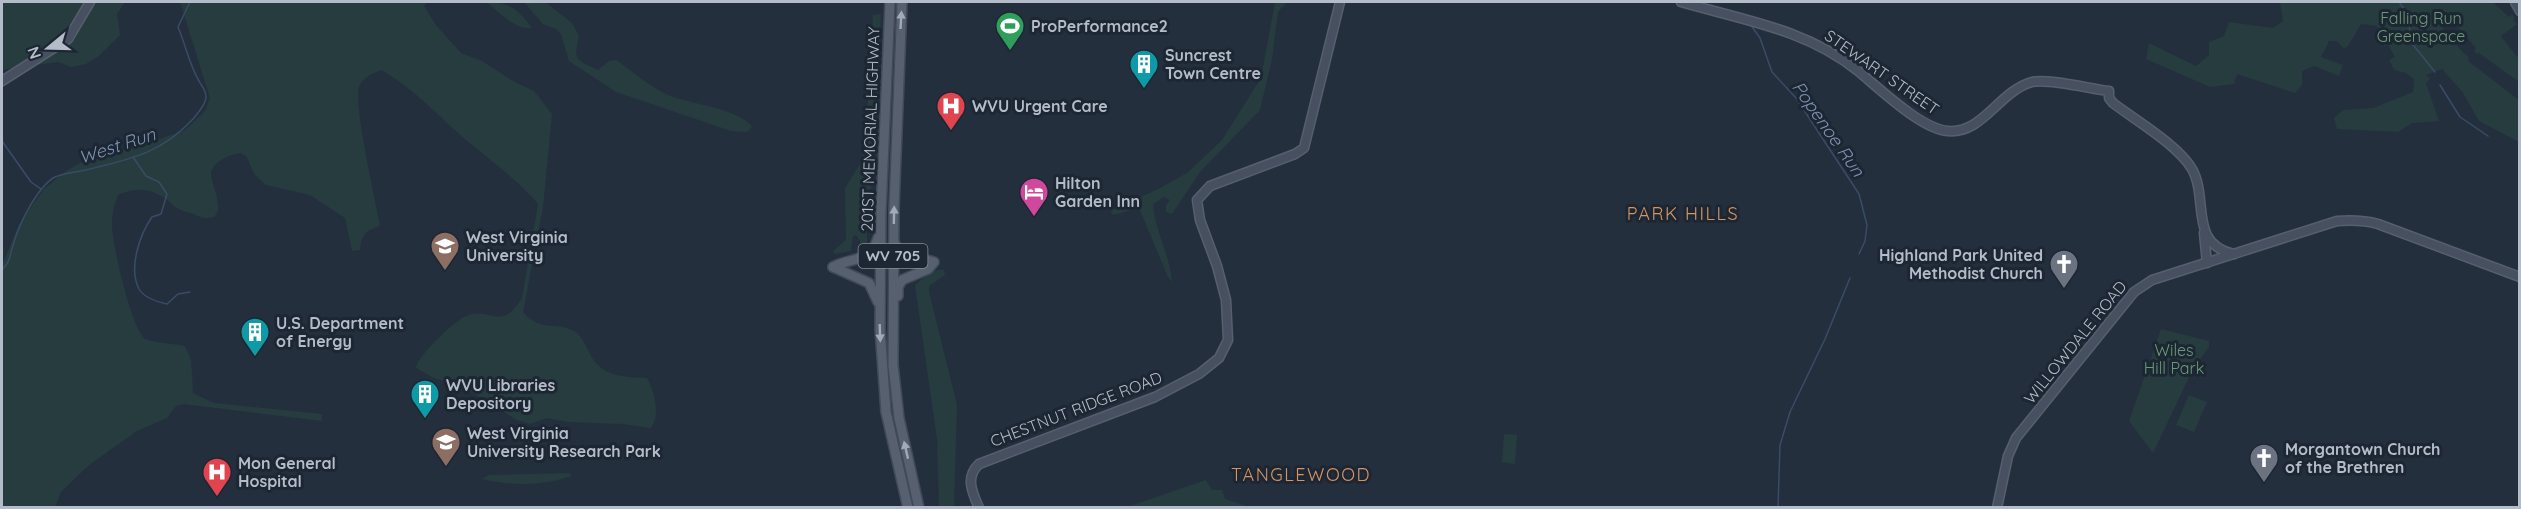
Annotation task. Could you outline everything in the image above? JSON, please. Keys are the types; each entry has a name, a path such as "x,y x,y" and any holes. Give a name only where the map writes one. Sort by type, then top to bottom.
{"main road":[{"name":"201ST MEMORIAL HIGHWAY","path":"890,2 881,212 880,306 886,412 908,507"},
{"name":"201ST MEMORIAL HIGHWAY","path":"902,2 892,349 899,418 919,507"},
{"path":"880,306 869,283 833,267 844,261 863,258 870,254 875,247 881,212"},
{"path":"892,349 896,332 898,286 902,279 928,269 934,262 923,259 906,259 894,242"}],"street":[{"path":"2,81 68,39 90,2"},
{"name":"CHESTNUT RIDGE ROAD","path":"979,507 970,481 974,469 979,464 1155,397 1199,374 1219,358 1226,348 1229,330 1226,300 1217,266 1200,220 1197,200 1210,186 1296,154 1304,148 1340,2"},
{"name":"STEWART STREET","path":"1681,2 1797,34 1844,60 1895,101 1937,129 1950,131 1975,124 2007,93 2033,82 2109,91 2109,98 2113,103 2164,141 2192,169 2198,190 2207,262"},
{"path":"2514,2 2520,11"},
{"path":"2204,228 2214,245 2234,254 2337,221 2364,220 2520,278"},
{"name":"WILLOWDALE ROAD","path":"1997,507 2008,456 2016,438 2134,292 2152,280 2234,254"}],"green space":[{"path":"2,2 125,2 117,14 120,35 99,56 86,64 71,67 58,62 2,70"},
{"path":"180,2 427,2 424,6 436,25 461,53 482,61 513,81 534,91 552,114 543,207 523,312 537,323 560,326 577,333 595,362 607,371 622,376 647,378 656,409 651,428 622,424 568,422 547,418 530,424 517,420 468,390 434,378 416,368 429,348 464,317 473,314 501,316 514,309 522,298 538,204 513,178 415,94 381,70 365,78 359,87 362,132 380,226 365,234 360,250 352,251 345,218 310,195 266,185 255,175 246,156 240,153 222,159 212,169 218,207 214,217 205,218 183,211 160,195 142,190 118,195 114,208 112,222 118,264 133,317 144,338 185,346 191,360 193,393 214,403 322,414 322,421 183,404 176,406 167,418 137,431 89,465 61,492 55,507 2,507 2,265 19,225 43,190 66,171 91,157 134,148 185,130 205,111 210,98"},
{"path":"486,2 507,5 522,16 532,28 513,23"},
{"path":"524,2 545,2 572,23 579,36 577,58 583,63 598,70 609,61 616,60 666,94 726,111 746,121 752,127 747,132 731,131 616,92 569,61 561,34 556,29 543,24"},
{"path":"1275,2 1287,2 1278,12 1272,59 1260,110 1200,172 1172,214 1166,212 1166,205 1170,200 1164,197 1153,204 1172,282 1139,208 1113,215 1111,211 1187,173 1222,140 1261,78"},
{"name":"Falling Run Greenspace","path":"2280,2 2493,2 2509,17 2512,14 2517,24 2501,36 2519,59 2519,82 2479,53 2477,54 2474,51 2476,48 2448,16 2439,19 2443,24 2443,32 2469,58 2468,61 2519,100 2519,142 2479,121 2463,93 2442,69 2426,75 2430,79 2426,83 2439,121 2412,123 2398,132 2337,129 2334,118 2343,110 2373,108 2413,92 2414,79 2406,73 2394,70 2389,60 2395,57 2387,43 2385,47 2381,40 2383,36 2377,26 2361,24 2344,49 2337,41 2329,41 2321,57 2343,65 2339,76 2314,66 2302,71 2302,85 2295,93 2237,74 2234,84 2210,87 2146,59 2149,43 2196,66 2209,55 2209,42 2224,36 2229,22 2273,28 2283,21"},
{"path":"881,14 875,162 867,215 867,246 861,254 860,241 856,235 853,236 851,251 835,254 833,251 846,240 845,188 860,164 865,150 873,15"},
{"path":"943,269 945,275 929,286 929,292 957,405 954,507 939,507 937,439 915,285 930,272"},
{"name":"Wiles Hill Park","path":"2161,329 2209,341 2209,347 2193,369 2153,453 2129,421"},
{"path":"2189,395 2207,402 2194,432 2176,425"},
{"path":"1504,434 1517,435 1515,464 1502,462"},
{"path":"570,473 571,476 539,483 515,484 482,479 489,475"},
{"path":"1206,480 1212,490 1222,490 1225,499 1249,507 1127,507"}],"waterway":[{"name":"West Run","path":"2,270 9,260 25,216 42,188 55,177 144,154 168,141 201,109 206,100 205,92 193,68 178,27 190,2"},
{"path":"2399,2 2409,16 2410,41 2435,72"},
{"name":"Popenoe Run","path":"1750,24 1760,38 1772,72 1796,98 1859,194 1867,225 1865,241 1859,254"},
{"path":"2440,85 2460,117 2488,136"},
{"path":"2,141 31,182 41,189"},
{"path":"133,157 146,176 159,182 167,194 161,214 152,217 143,232 137,252 135,271 139,289 148,297 167,304 178,294 190,292"},
{"name":"Popenoe Run","path":"1778,508 1780,445 1790,412 1825,339 1850,278"}],"place":[{"name":"ProPerformance2","path":"1010,52"},
{"name":"Suncrest Town Centre","path":"1144,90"},
{"name":"WVU Urgent Care","path":"951,132"},
{"name":"Hilton Garden Inn","path":"1034,218"},
{"name":"West Virginia University","path":"445,272"},
{"name":"Highland Park United Methodist Church","path":"2064,290"},
{"name":"U.S. Department of Energy","path":"255,358"},
{"name":"WVU Libraries Depository","path":"425,420"},
{"name":"West Virginia University Research Park","path":"446,468"},
{"name":"Morgantown Church of the Brethren","path":"2264,484"},
{"name":"Mon General Hospital","path":"217,498"}],"district":[{"name":"PARK HILLS","path":"1683,214"},
{"name":"TANGLEWOOD","path":"1301,475"}]}
